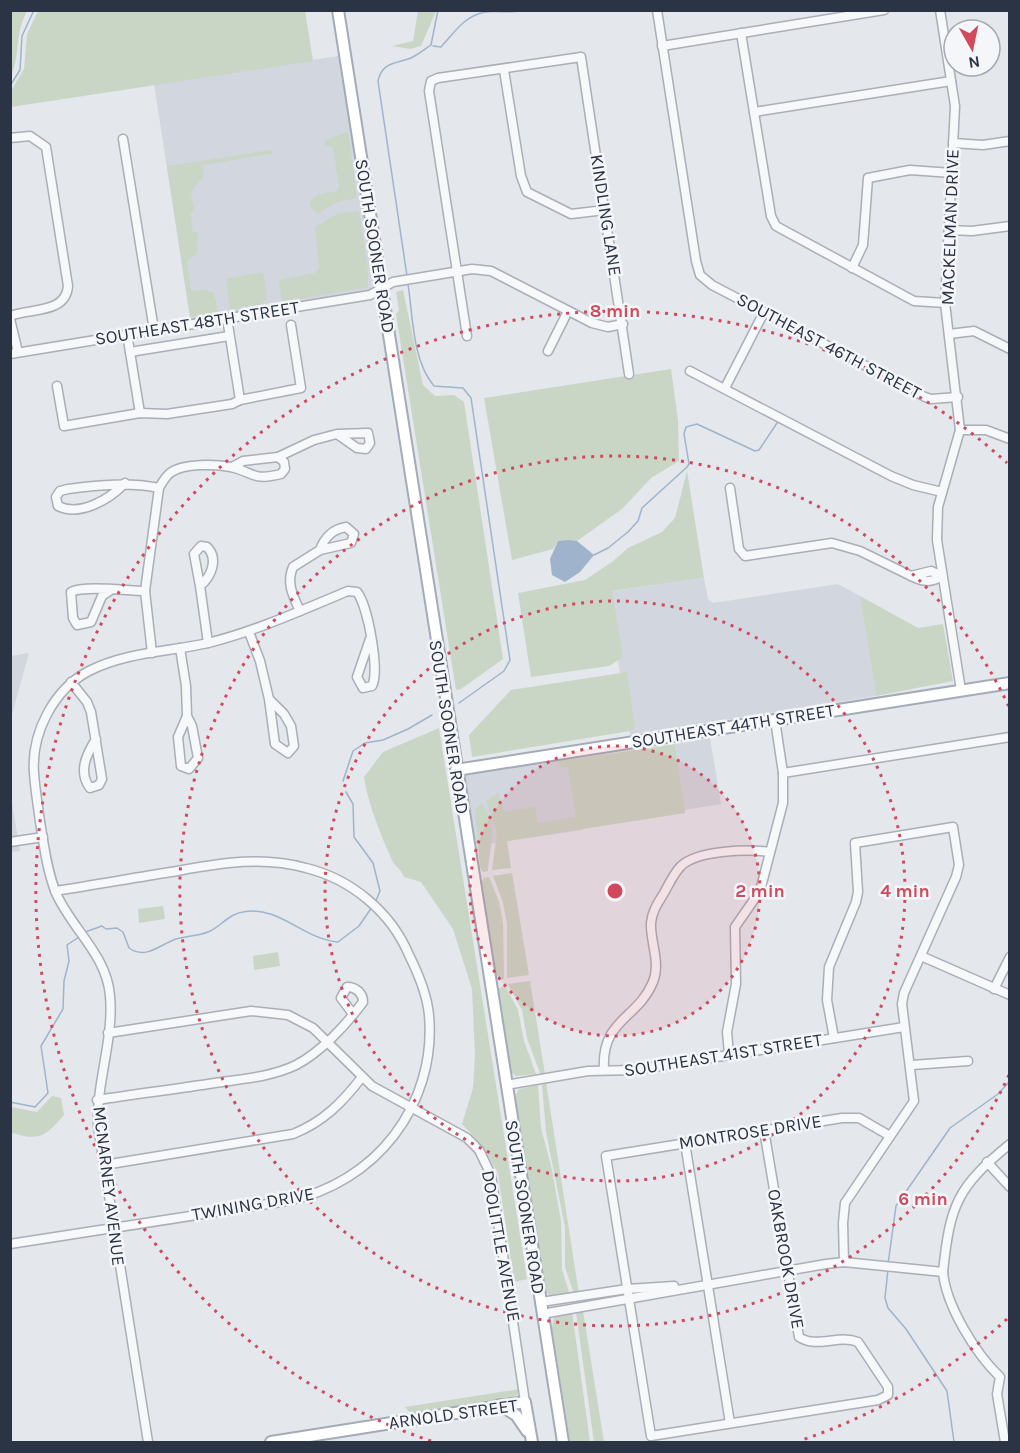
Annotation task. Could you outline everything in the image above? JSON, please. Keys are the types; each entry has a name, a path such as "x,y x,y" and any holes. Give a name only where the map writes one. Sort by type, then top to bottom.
{"main road":[{"name":"SOUTH SOONER ROAD","path":"338,10 563,1443"},
{"name":"SOUTHEAST 44TH STREET","path":"456,770 1010,683"},
{"name":"ARNOLD STREET","path":"271,1443 525,1402 531,1443"},
{"path":"500,1405 522,1420 531,1443"}],"street":[{"path":"657,10 662,45 884,10"},
{"name":"MACKELMAN DRIVE","path":"940,10 955,106 945,303 958,397 960,430 942,492 937,531 961,690"},
{"path":"741,33 774,223 780,230 914,301 945,303"},
{"name":"SOUTHEAST 46TH STREET","path":"662,45 696,261 704,280 925,397 931,399 958,397"},
{"name":"KINDLING LANE","path":"504,70 581,57 629,374"},
{"path":"467,336 429,91 431,81 438,78 504,70 521,176 527,192 571,214 605,210"},
{"path":"754,112 951,81"},
{"path":"10,138 30,136 40,140 47,153 68,286 61,303 51,308 10,318 14,352"},
{"path":"123,139 154,330"},
{"path":"953,143 983,145 1010,141"},
{"path":"852,268 863,245 868,178 909,170 952,173"},
{"path":"949,230 972,231 1010,226"},
{"name":"SOUTHEAST 48TH STREET","path":"14,352 370,295 399,281 472,269 491,271 600,326 623,324"},
{"path":"548,351 568,311"},
{"path":"725,388 764,312"},
{"path":"226,318 240,400"},
{"path":"57,386 64,426 140,413 167,414 232,404 240,400 301,388 291,325"},
{"path":"950,334 974,331 1010,349"},
{"path":"127,334 140,413"},
{"path":"130,352 229,336"},
{"path":"690,371 899,479 942,492"},
{"path":"960,430 986,430 1010,440"},
{"path":"232,467 243,461 278,457 314,440 337,434"},
{"path":"152,652 145,591 159,488 169,474 175,470 206,466 232,467 249,475 272,477 281,474 285,469 284,462 278,457"},
{"path":"125,483 106,501 72,509 58,506 56,497 60,491 125,483 159,488"},
{"path":"730,488 739,549 745,556 832,543 860,551 911,576 927,581 934,581 942,576"},
{"path":"300,611 291,591 290,573 300,560 320,550"},
{"path":"911,576 925,572 942,576"},
{"path":"925,572 927,581"},
{"path":"200,586 207,643"},
{"path":"111,590 102,596 91,622 76,625 71,592 75,590 111,590 145,591"},
{"name":"MCNARNEY AVENUE","path":"148,1443 104,1165 97,1100 108,1033 110,995 101,964 89,942 65,911 55,891 42,837 33,771 35,744 57,698 71,682 115,659 207,643 249,632 348,591 357,592 366,609 370,639"},
{"path":"249,632 260,661 275,744 288,753 294,746 291,726 284,714 268,699"},
{"path":"370,639 375,679 372,686 363,688 357,677 370,639"},
{"path":"180,648 186,686 187,716 192,726 198,758 189,769 181,765 178,748 180,731 187,716"},
{"path":"71,682 87,702 96,740 102,779 99,785 90,788 83,770 88,751 96,740"},
{"path":"729,1054 728,1032 736,984 735,927 760,891 783,803 783,773 775,720"},
{"path":"783,773 1010,737"},
{"path":"834,1038 827,981 829,967 856,902 858,892 855,843 953,827 958,865 956,877 904,993 904,1027 912,1065 915,1101 845,1203 844,1262"},
{"path":"10,842 42,837"},
{"path":"604,1070 603,1051 606,1040 646,995 654,981 656,970 651,934 654,910 681,866 710,855 742,851 771,852"},
{"name":"TWINING DRIVE","path":"10,1244 287,1202 319,1193 341,1183 374,1159 402,1128 424,1078 428,1058 429,1012 418,973 404,942 366,898 354,888 325,874 266,860 234,862 55,891"},
{"path":"921,956 1010,995"},
{"path":"994,989 1010,957"},
{"name":"DOOLITTLE AVENUE","path":"108,1033 270,1011 304,1022 362,1077 411,1108 467,1138 479,1150 486,1162 496,1199 525,1402"},
{"path":"97,1100 272,1074 305,1059 353,1014"},
{"name":"SOUTHEAST 41ST STREET","path":"506,1085 604,1070 635,1070 904,1027"},
{"path":"912,1065 968,1061"},
{"path":"104,1165 293,1134 321,1120 334,1110 362,1077"},
{"name":"MONTROSE DRIVE","path":"627,1289 606,1156 852,1117 865,1120 890,1136"},
{"name":"OAKBROOK DRIVE","path":"730,1423 878,1400 888,1395 888,1387 858,1342 840,1339 806,1342 799,1337 764,1130"},
{"path":"627,1289 651,1436 730,1423 685,1143"},
{"path":"1005,1443 997,1394 1005,1378 982,1355 955,1313 947,1296 943,1272 950,1217 957,1200 987,1162 1010,1144"},
{"path":"987,1162 1010,1187"},
{"path":"541,1308 629,1300 707,1283 844,1262 943,1272"},
{"path":"541,1308 627,1289 707,1283"}],"shaded area":[{"path":"345,55 381,288 370,295 191,324 154,84"},
{"path":"704,578 708,599 713,603 838,584 860,596 876,696 630,735 607,592"},
{"path":"29,653 11,718 11,656"},
{"path":"710,738 721,804 684,810 675,744"},
{"path":"568,752 582,830 468,847 456,770"},
{"path":"10,791 20,851 11,852 10,852"}],"green space":[{"path":"11,10 27,11 20,28 16,60 11,76"},
{"path":"38,11 305,11 313,61 11,107 11,91 24,69 27,34"},
{"path":"418,11 436,11 421,46 410,49 392,46 413,41"},
{"path":"348,133 349,137 357,198 335,203 317,214 310,206 313,198 320,194 337,191 339,185 333,148 325,145 325,141"},
{"path":"270,150 274,153 204,165 196,162"},
{"path":"195,162 204,166 203,177 191,192 194,211 190,213 193,232 197,232 198,236 197,254 187,261 191,291 205,290 214,293 218,312 190,317 167,166"},
{"path":"359,211 368,270 368,287 282,302 279,280 314,273 319,269 315,227 339,213"},
{"path":"263,272 267,297 262,304 230,310 226,279"},
{"path":"403,290 423,385 435,396 454,395 464,402 503,659 461,689 456,690 396,314 399,310 396,292"},
{"path":"671,369 678,420 679,461 651,478 622,509 577,541 558,541 553,549 512,560 484,398"},
{"path":"687,471 704,578 612,591 623,657 609,666 531,677 518,593 585,580 628,548 662,532 675,518"},
{"path":"860,596 918,628 943,624 953,681 876,696"},
{"path":"627,672 635,728 630,731 472,757 469,735 511,690"},
{"path":"439,728 527,1279 514,1282 498,1173 481,1144 462,1124 473,1088 475,1055 472,989 453,929 421,882 404,877 392,861 368,798 364,777 383,752"},
{"path":"675,744 685,813 507,841 511,868 492,870 497,832 486,801 499,792 504,812 535,807 538,823 576,817 568,767 558,766 568,764 558,765 559,761"},
{"path":"482,803 492,831 488,871 483,872 480,867 475,809"},
{"path":"512,873 529,975 507,978 507,923 503,902 493,876"},
{"path":"489,877 499,902 503,923 504,979 496,977 482,882 484,878"},
{"path":"163,906 165,919 139,923 138,909"},
{"path":"278,952 280,966 254,970 253,956"},
{"path":"530,981 545,1074 540,1073 527,1038 522,1010 508,984"},
{"path":"505,985 518,1010 524,1041 536,1074 516,1076 511,1072 498,989"},
{"path":"546,1082 579,1294 574,1294 565,1267 565,1227 546,1132 542,1085"},
{"path":"538,1085 541,1128 552,1170 561,1221 562,1270 570,1295 551,1298 546,1291 515,1097 519,1089"},
{"path":"52,1096 61,1098 64,1115 52,1128 37,1137 13,1133 11,1135 11,1107 37,1112"},
{"path":"583,1311 604,1442 594,1442 576,1312"},
{"path":"572,1312 590,1442 570,1442 552,1328 554,1316"},
{"path":"520,1389 517,1395 510,1398 411,1414 405,1407"}],"water":[{"path":"558,541 577,541 594,555 580,572 565,582 552,575 550,559"}],"waterway":[{"path":"10,86 20,70 22,36 34,10"},
{"path":"407,276 378,81 386,67 414,57 431,45 438,10"},
{"path":"433,46 441,47 460,26 478,14 524,10"},
{"path":"408,284 417,351 427,375 434,386 463,388 471,398 510,660 504,671 459,703"},
{"path":"594,555 608,548 628,532 638,521 642,508 687,467 689,464 684,434 686,427 697,424 755,451 759,450 777,423"},
{"path":"343,781 353,751 365,743 383,740 408,729 432,715"},
{"path":"346,792 353,804 354,837 373,863 380,891 375,903"},
{"path":"85,932 102,926 106,929 117,928 123,932 129,948 147,952 176,939 208,932 238,913 256,911 280,918 325,940 338,942 359,926 372,907"},
{"path":"10,1102 35,1107 48,1093 41,1046 63,1009 64,981 69,961 67,945 79,937"},
{"path":"888,1264 896,1206 950,1128 998,1094 1010,1081"},
{"path":"888,1269 885,1298 888,1308 906,1329 947,1391 954,1442"}]}
